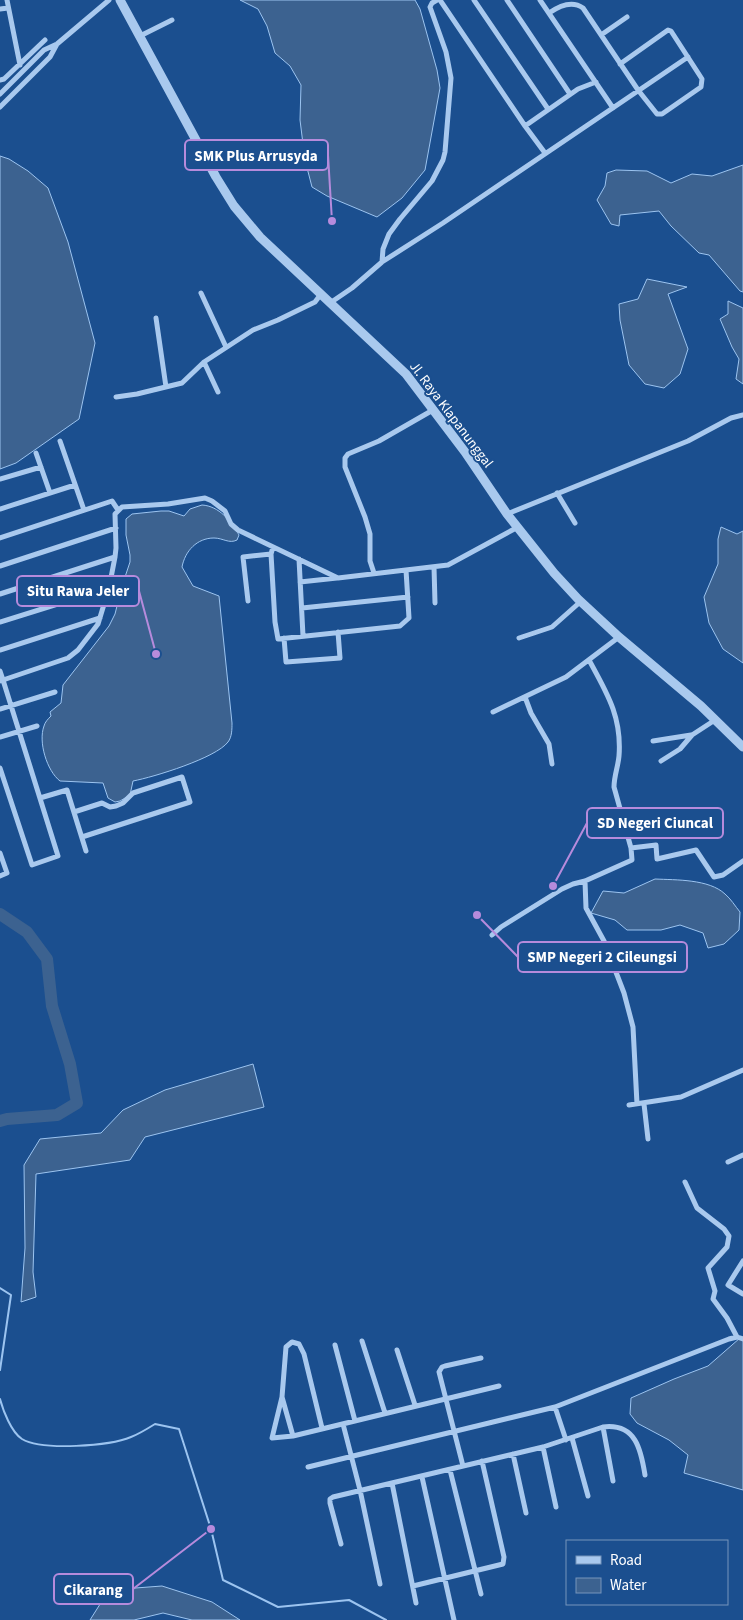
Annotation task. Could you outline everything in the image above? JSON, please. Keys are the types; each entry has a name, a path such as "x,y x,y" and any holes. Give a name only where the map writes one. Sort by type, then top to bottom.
{"street":[{"path":"7,0 20,65"},
{"path":"0,94 44,50 57,44 109,0"},
{"name":"Jl. Raya Klapanunggal","path":"120,0 216,177 234,206 260,238 406,374 466,452 507,514 554,573 578,599 743,747"},
{"path":"382,262 383,249 389,234 400,218 432,181 443,160 451,78 446,52 430,7 432,3 438,0 545,154"},
{"path":"474,0 548,109"},
{"path":"507,0 570,94"},
{"path":"540,0 613,108"},
{"path":"549,13 558,6 565,4 578,4 583,8 620,64 638,90 657,114 662,114 701,87 702,80 671,31 668,30 620,64"},
{"path":"0,10 8,8"},
{"path":"601,35 627,17"},
{"path":"140,36 172,20"},
{"path":"0,80 4,79 20,65 45,40"},
{"path":"0,107 50,57 57,44"},
{"path":"330,302 352,288 382,262 443,223 688,57"},
{"path":"524,126 578,89 596,82"},
{"path":"201,293 226,347"},
{"path":"116,397 182,383 204,362 226,347 253,330 315,302 321,294"},
{"path":"156,318 166,387"},
{"path":"204,362 218,392"},
{"path":"374,573 370,561 370,534 366,517 345,467 344,458 348,454 379,441 433,410"},
{"path":"507,514 678,445 731,418 743,415"},
{"path":"60,442 84,510"},
{"path":"36,453 50,493"},
{"path":"0,479 41,466"},
{"path":"0,509 75,485"},
{"path":"558,493 575,523"},
{"path":"2,681 68,658 78,650 95,629 100,618 115,557 115,514 122,507 168,504 205,498 225,511 231,524 238,530 338,578"},
{"path":"0,538 112,501 118,510"},
{"path":"0,566 116,528"},
{"path":"300,582 448,565 518,528"},
{"path":"273,547 271,554 275,622 278,638 400,626 409,618 406,570"},
{"path":"248,601 244,557 271,554"},
{"path":"0,594 115,557"},
{"path":"299,559 303,636"},
{"path":"434,567 435,603"},
{"path":"0,622 108,588"},
{"path":"302,608 408,597"},
{"path":"519,638 552,627 579,603 578,599"},
{"path":"0,650 100,618"},
{"path":"284,638 286,662 340,658 338,632"},
{"path":"493,712 566,677 619,637"},
{"path":"492,935 501,927 562,889 631,861 633,855 614,787 619,743 614,709 589,660"},
{"path":"0,671 58,856 32,865 0,768"},
{"path":"0,709 55,692"},
{"path":"525,697 540,730 546,738 552,764"},
{"path":"661,761 680,749 692,735 715,720"},
{"path":"0,737 37,726"},
{"path":"653,741 692,735"},
{"path":"74,812 102,803 110,807 116,806 123,803 134,793 182,777 190,802 82,837"},
{"path":"40,798 67,790 86,851"},
{"path":"631,848 656,845 657,859 696,850 714,877 723,875 743,861"},
{"path":"0,853 7,873 0,876"},
{"path":"585,881 586,908 604,941 624,994 633,1028 637,1104"},
{"path":"629,1105 681,1097 743,1070"},
{"path":"644,1104 648,1139"},
{"path":"728,1162 743,1156"},
{"path":"685,1182 697,1208 724,1229 729,1236 727,1247 708,1268 715,1291 713,1299 727,1318 737,1337 743,1340"},
{"path":"743,1261 728,1285 743,1294"},
{"path":"308,1468 555,1407 737,1337"},
{"path":"362,1341 385,1413"},
{"path":"322,1428 302,1348 296,1342 288,1343 286,1347 282,1397 272,1438 293,1436 499,1386"},
{"path":"335,1345 355,1420"},
{"path":"397,1350 415,1405"},
{"path":"463,1466 439,1372 445,1366 481,1358"},
{"path":"282,1397 293,1436"},
{"path":"555,1407 569,1439 588,1496"},
{"path":"343,1424 360,1490 380,1584"},
{"path":"603,1427 612,1481"},
{"path":"341,1544 330,1499 332,1497 543,1447 603,1427 619,1427 633,1437 641,1450 645,1475"},
{"path":"543,1447 556,1507"},
{"path":"513,1454 526,1513"},
{"path":"413,1586 501,1565 505,1561 482,1461"},
{"path":"450,1470 481,1594"},
{"path":"422,1476 454,1620"},
{"path":"392,1483 416,1603"}],"water":[{"path":"240,0 415,0 420,9 437,70 440,88 425,170 402,198 377,217 327,196 312,187 305,160 300,120 301,85 290,66 275,53 267,26 258,9"},
{"path":"0,156 9,159 28,171 48,188 68,242 95,343 79,419 16,463 0,469"},
{"path":"743,165 743,292 740,291 709,255 699,253 671,226 659,211 620,215 619,226 611,224 597,200 605,186 607,173 616,170 647,171 671,183 692,174 712,176"},
{"path":"647,279 687,287 668,294 688,349 680,374 664,388 645,384 629,365 620,320 619,304 638,299"},
{"path":"728,301 743,308 743,384 736,379 739,359 720,319 728,314"},
{"path":"202,505 214,508 224,515 239,535 237,540 234,541 214,538 202,540 189,551 182,567 193,586 219,596 232,723 232,733 228,742 211,754 198,760 169,771 133,781 130,795 120,801 115,802 108,798 103,783 60,781 51,770 45,756 42,733 46,722 51,716 50,712 61,703 63,685 109,626 115,614 130,562 126,519 132,514 161,511 169,511 184,516 190,509"},
{"path":"721,527 737,534 743,531 743,663 723,649 709,623 704,597 718,564 718,539"},
{"path":"655,879 692,881 718,889 729,898 740,912 739,930 724,944 708,948 703,933 680,925 661,930 627,930 615,920 591,913 603,891 624,893"},
{"path":"253,1064 264,1107 145,1137 130,1160 36,1174 33,1272 36,1297 21,1302 25,1248 24,1165 40,1139 101,1133 123,1110 165,1090"},
{"path":"740,1338 743,1340 743,1490 684,1473 688,1455 669,1440 637,1423 630,1414 631,1398 708,1366"},
{"path":"162,1586 212,1602 240,1620 192,1620 163,1613 134,1620 90,1620 109,1590"}],"waterway":[{"path":"0,914 27,932 47,959 52,1006 70,1064 77,1103 57,1115 0,1121"},
{"path":"0,1288 11,1295 0,1370"},
{"path":"0,1399 14,1431 22,1439 32,1443 60,1446 93,1445 131,1437 155,1424 179,1429 211,1529 223,1580 278,1607 349,1600 386,1620"}],"place":[{"name":"SMK Plus Arrusyda","path":"332,221"},
{"name":"Situ Rawa Jeler","path":"156,654"},
{"name":"SD Negeri Ciuncal","path":"553,886"},
{"name":"SMP Negeri 2 Cileungsi","path":"477,915"},
{"name":"Cikarang","path":"211,1529"}]}
